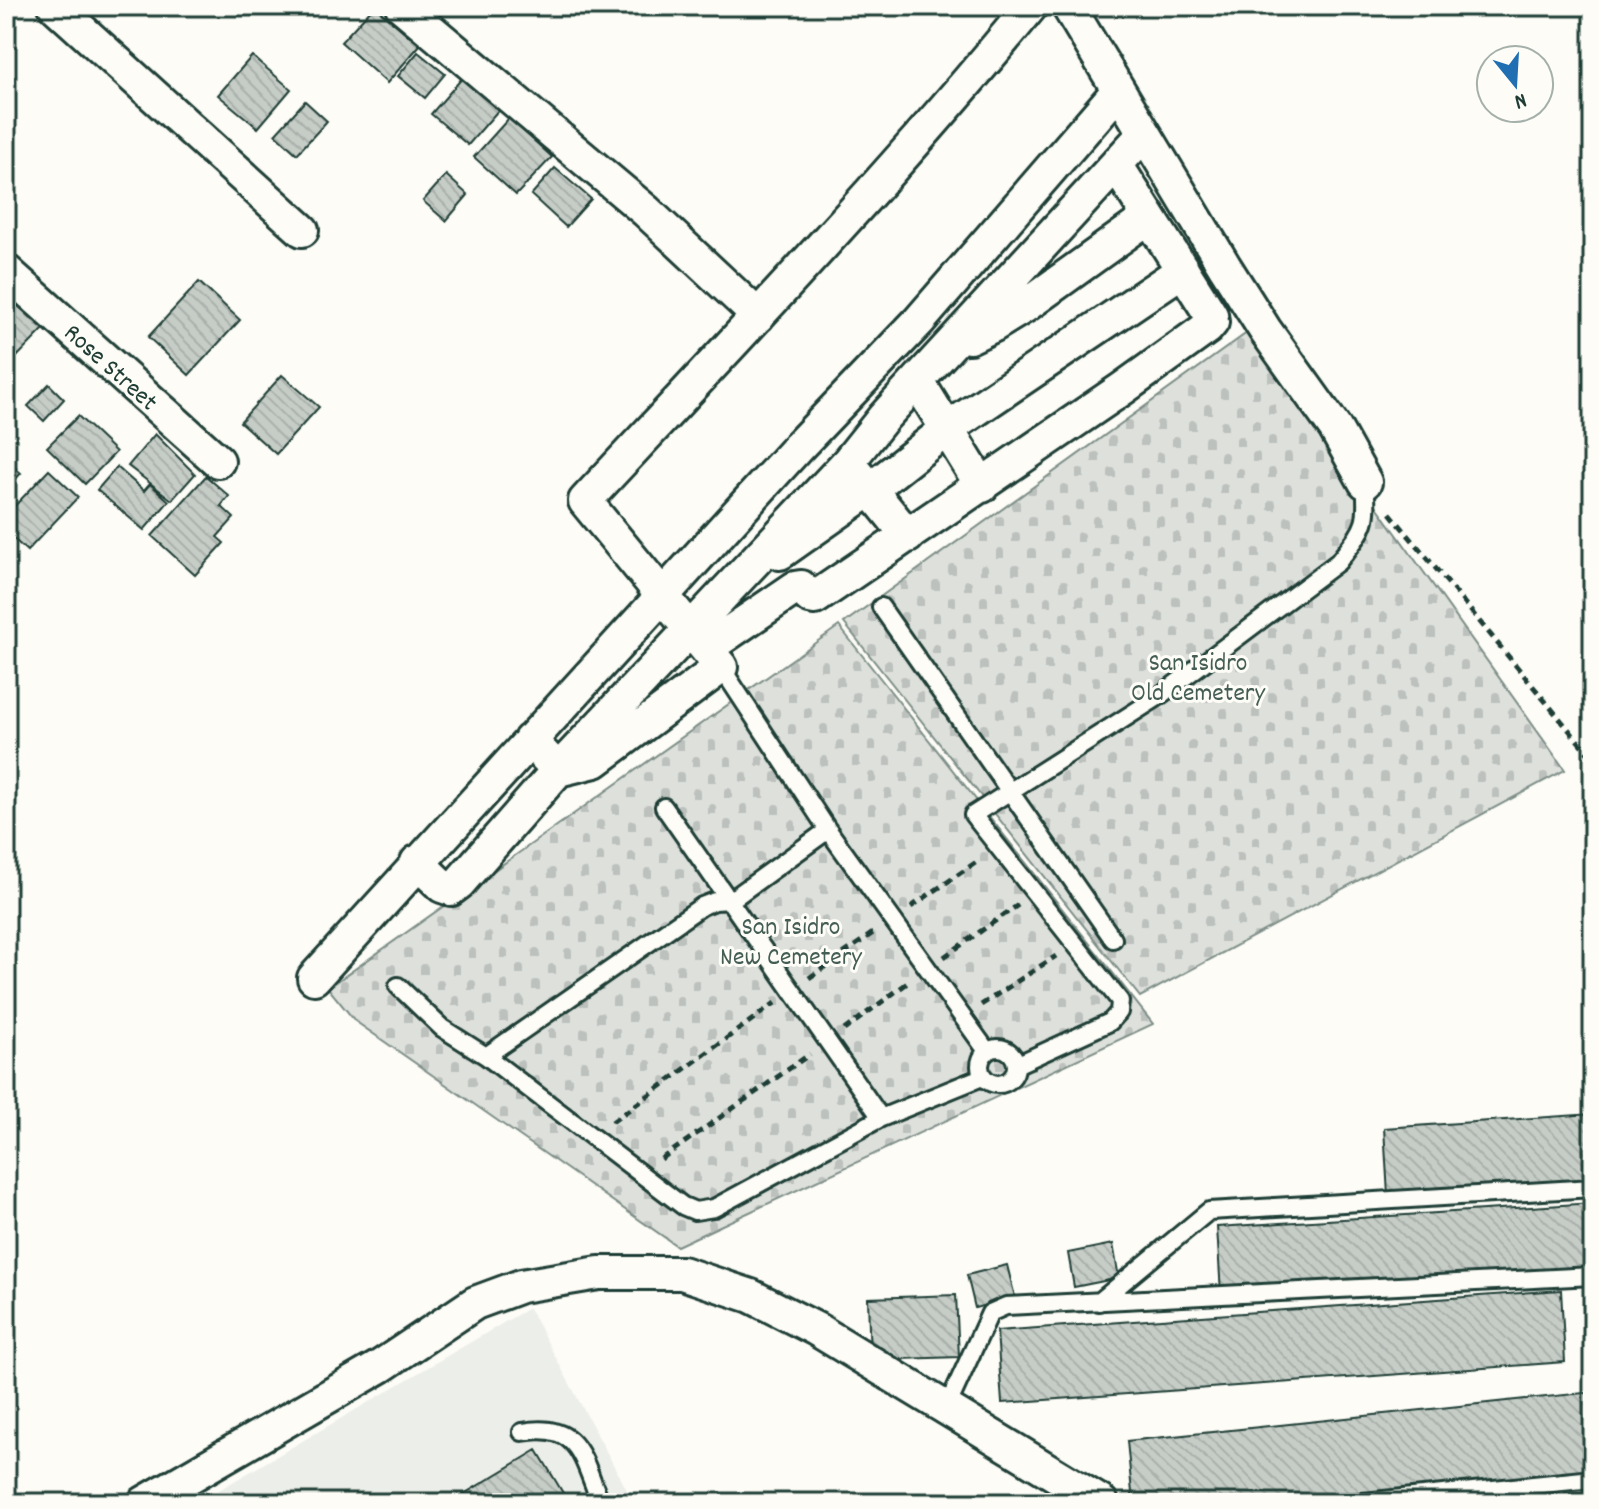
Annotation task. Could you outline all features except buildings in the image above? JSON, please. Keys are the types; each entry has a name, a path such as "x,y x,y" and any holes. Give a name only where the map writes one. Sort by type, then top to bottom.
{"street":[{"path":"706,648 585,501 948,107 1031,6"},
{"path":"1068,6 1265,330 1335,428 1365,482"},
{"path":"407,8 646,211 758,316"},
{"path":"75,12 302,230"},
{"path":"314,978 798,447 919,321 1118,91"},
{"path":"558,770 595,761 706,648 721,595 839,471 950,344 1144,134"},
{"path":"417,862 442,886 451,889 558,770 706,648 795,588 801,587 815,598 982,486 1207,328 1212,322 1211,315 1117,166"},
{"path":"1033,189 1067,220"},
{"path":"950,344 976,335 1005,319 1149,217"},
{"path":"721,595 871,489 946,430 1183,270"},
{"name":"Rose Street","path":"6,271 218,461"},
{"path":"919,321 950,344"},
{"path":"918,382 982,486"},
{"path":"798,447 871,489 908,536"},
{"path":"530,740 558,770"},
{"path":"144,1503 381,1366 475,1303 521,1286 599,1273 682,1273 751,1296 816,1329 1102,1503"}],"lane":[{"path":"1016,1065 1110,1022 1119,1012 1120,1001 973,815 1158,697 1338,562 1360,534 1368,515 1365,482"},
{"path":"881,607 1113,939"},
{"path":"706,648 828,830 987,1051"},
{"path":"664,807 881,1118"},
{"path":"486,1056 702,906 731,900 828,830"},
{"path":"398,986 442,1028 486,1056 683,1206 695,1211 714,1208 881,1118 982,1077"},
{"path":"996,1047 1006,1049 1016,1065 1015,1075 1008,1082 998,1085 982,1077 979,1068 980,1058 996,1047"},
{"path":"1099,1302 1209,1211 1593,1188"},
{"path":"947,1407 990,1313 1006,1306 1593,1276"},
{"path":"522,1432 544,1428 563,1433 574,1442 601,1503"},
{"path":"1353,1503 1593,1479"}],"path":[{"path":"1365,482 1593,759"},
{"path":"593,1136 792,990 999,847"},
{"path":"642,1172 1035,893"},
{"path":"963,1017 1074,943"}],"shaded area":[{"path":"529,1308 634,1503 197,1503"}],"green space":[{"name":"San Isidro Old Cemetery","path":"1251,330 1565,770 1140,997 844,623"},
{"name":"San Isidro New Cemetery","path":"839,626 1153,1024 677,1246 355,1021 328,988"}]}
